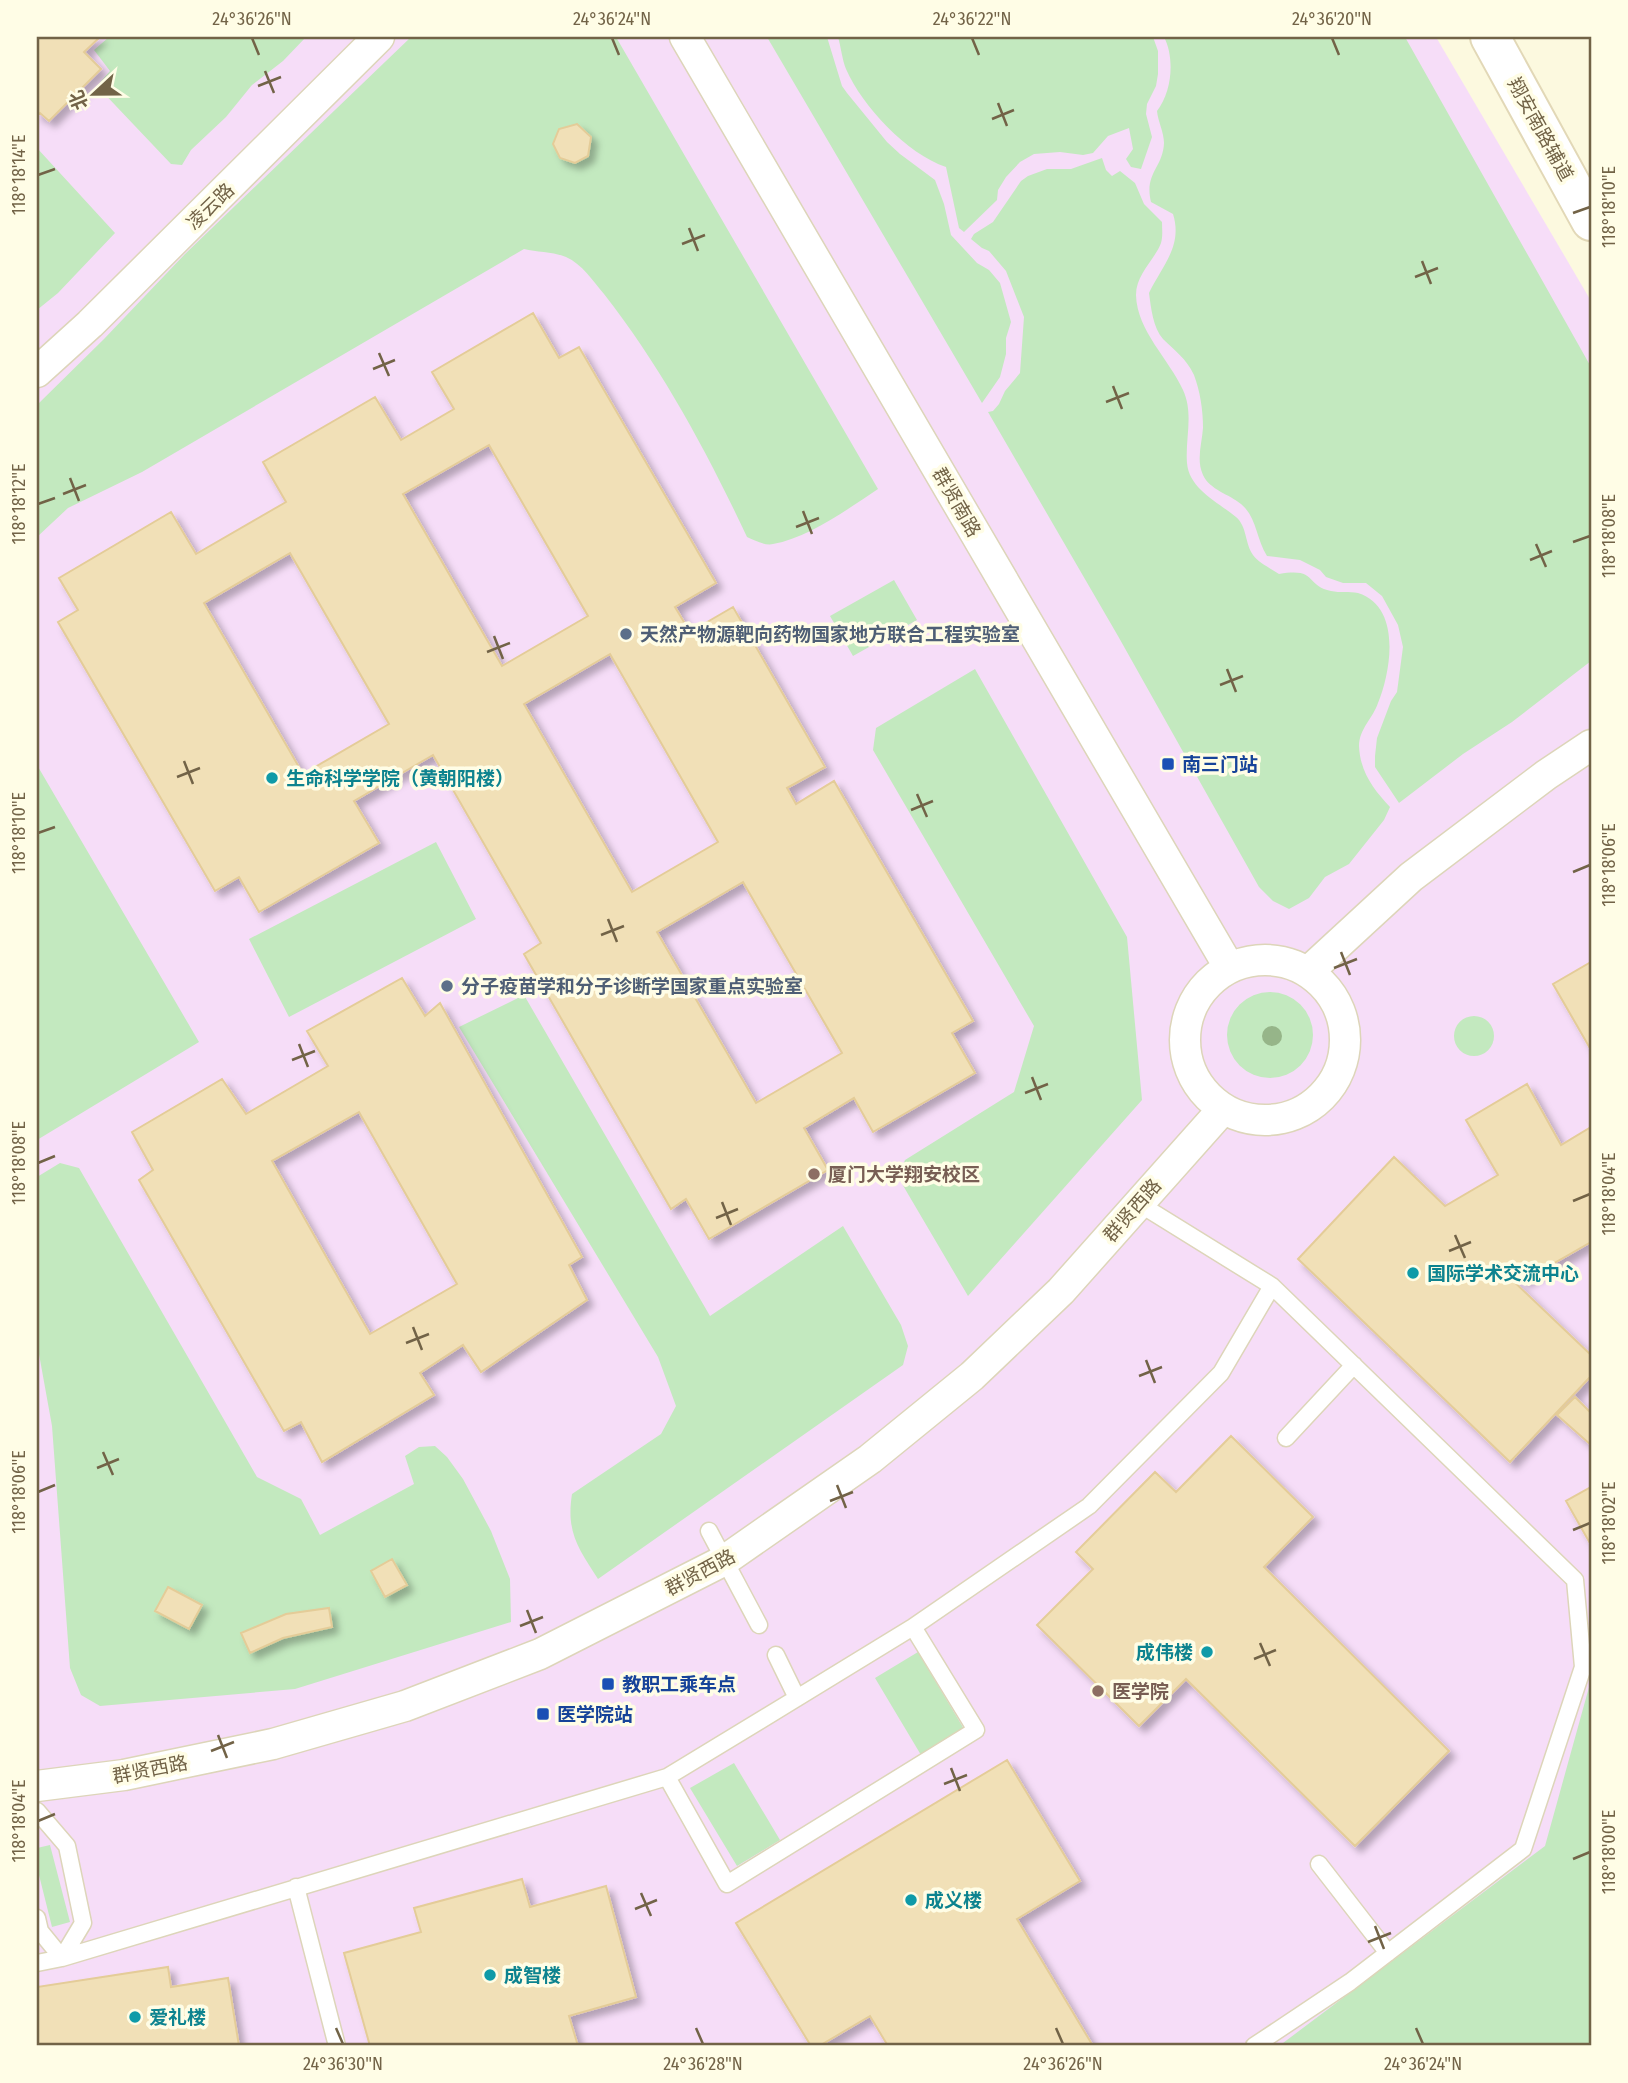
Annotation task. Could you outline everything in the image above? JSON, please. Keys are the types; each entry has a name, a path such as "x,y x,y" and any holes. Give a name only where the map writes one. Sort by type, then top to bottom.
{"main road":[{"name":"翔安南路辅道","path":"1490,37 1591,220"}],"street":[{"name":"凌云路","path":"37,372 90,324 379,37"},
{"name":"群贤南路","path":"685,37 1229,967"},
{"path":"1309,971 1411,877 1546,775 1591,746"},
{"path":"1256,959 1282,960 1309,971 1334,997 1345,1023 1343,1064 1330,1089 1300,1114 1273,1121 1249,1120 1223,1109 1198,1086 1187,1061 1184,1045 1187,1017 1200,992 1229,967 1256,959"},
{"name":"群贤西路","path":"37,1786 124,1775 273,1744 405,1706 540,1654 725,1560 870,1460 972,1376 1062,1291 1223,1109"}],"lane":[{"path":"1138,1203 1272,1286 1575,1580 1583,1667 1523,1850 1350,1982 1254,2046"},
{"path":"37,1963 62,1958 667,1777 913,1627 1089,1506 1221,1373 1272,1286"},
{"path":"1286,1438 1354,1365"},
{"path":"709,1531 759,1625"},
{"path":"667,1777 727,1884 976,1730 913,1627"},
{"path":"776,1655 797,1698"},
{"path":"37,1811 66,1846 83,1923 62,1958"},
{"path":"1320,1864 1388,1953"},
{"path":"296,1888 337,2046"},
{"path":"37,1918 40,1930 62,1958"}],"shaded area":[{"name":"厦门大学翔安校区","path":"37,37 1436,37 1591,301 1591,2046 37,2046"}],"green space":[{"path":"109,37 306,37 283,61 252,85 226,117 191,150 182,165 171,164 97,86 110,71 94,50"},
{"path":"411,37 616,37 878,489 800,536 773,544 747,537 682,411 645,351 604,294 572,260 556,254 524,249 142,472 68,508 37,537 37,405 185,254"},
{"path":"767,37 827,37 842,86 887,142 935,180 951,235 1000,283 1011,322 1000,377 982,403"},
{"path":"838,37 1153,37 1158,51 1158,74 1156,86 1147,104 1146,114 1152,137 1141,169 1131,167 1126,159 1133,149 1129,128 1108,136 1093,153 1034,154 1020,162 1006,177 998,190 997,200 964,232 959,228 946,167 931,161 901,140 874,113 846,69"},
{"path":"1164,37 1405,37 1591,367 1591,661 1399,803 1375,767 1377,738 1397,692 1403,647 1398,625 1382,596 1366,583 1343,583 1326,577 1320,570 1300,560 1267,556 1246,509 1210,484 1203,475 1200,457 1202,414 1196,381 1187,364 1163,339 1155,324 1149,293 1170,255 1175,236 1173,214 1151,202 1150,192 1152,177 1161,159 1164,143 1157,111 1169,85 1171,65"},
{"path":"37,148 115,233 58,293 37,310"},
{"path":"1102,158 1106,170 1112,176 1120,171 1135,183 1144,204 1162,222 1161,243 1142,274 1136,295 1142,321 1177,378 1186,399 1189,417 1187,463 1193,480 1240,521 1250,551 1261,563 1279,574 1306,575 1323,589 1358,593 1372,600 1382,612 1387,626 1387,674 1376,708 1361,734 1359,746 1362,764 1369,780 1390,807 1384,820 1349,864 1325,877 1309,898 1289,909 1273,901 1259,887 988,412 993,411 999,404 1005,391 1020,373 1024,317 1006,271 989,251 971,239 974,234 993,222 1021,181 1028,176 1047,169 1071,169"},
{"path":"894,580 917,620 853,656 830,616"},
{"path":"975,669 1127,937 1142,1100 968,1296 898,1177 905,1160 1014,1092 1034,1026 873,750 876,728"},
{"path":"37,765 199,1042 37,1140"},
{"path":"436,842 476,919 289,1017 249,939"},
{"path":"1270,992 1286,996 1300,1005 1309,1019 1313,1035 1309,1051 1300,1065 1286,1074 1270,1078 1254,1074 1240,1065 1231,1051 1227,1035 1231,1019 1240,1005 1254,996"},
{"path":"524,995 710,1316 843,1226 901,1325 908,1346 903,1365 598,1579 575,1539 571,1519 572,1494 661,1434 676,1406 658,1357 459,1027"},
{"path":"1474,1016 1482,1017 1488,1022 1493,1028 1493,1044 1488,1050 1482,1055 1474,1056 1466,1055 1460,1050 1455,1044 1454,1036 1455,1028 1460,1022 1466,1017"},
{"path":"60,1163 79,1168 257,1477 301,1499 320,1535 414,1484 405,1456 419,1447 435,1446 463,1479 491,1531 510,1579 511,1622 295,1689 100,1706 81,1695 70,1668 52,1426 37,1343 37,1177"},
{"path":"918,1652 964,1729 921,1755 875,1678"},
{"path":"1591,1680 1591,2046 1279,2046 1545,1846"},
{"path":"734,1763 780,1840 737,1866 690,1788"},
{"path":"50,1845 70,1922 52,1927 37,1867 37,1848"}],"building":[{"path":"37,37 100,37 84,52 101,69 49,121 40,113 37,116"},
{"path":"577,124 591,137 588,156 575,163 560,158 553,144 559,129"},
{"name":"生命科学学院（黄朝阳楼）","path":"533,313 559,358 579,347 716,583 675,607 690,632 733,607 825,767 787,788 796,804 834,781 973,1021 952,1033 975,1073 873,1132 854,1098 804,1128 828,1170 709,1239 686,1199 671,1209 524,954 541,943 433,755 354,801 379,843 259,912 239,877 215,891 58,622 78,610 59,578 171,512 196,554 286,502 263,462 375,397 401,440 454,409 432,372","holes":["489,445 588,616 502,666 403,494","290,553 389,724 303,774 204,603","610,654 718,842 632,892 524,704","743,882 842,1053 756,1103 657,932"]},
{"path":"1591,962 1591,1050 1553,984"},
{"path":"402,978 425,1016 440,1003 582,1257 569,1265 587,1300 481,1372 463,1345 420,1373 434,1395 322,1462 301,1422 284,1431 139,1180 153,1170 132,1132 222,1079 246,1114 328,1066 307,1031","holes":["359,1112 457,1284 370,1334 272,1161"]},
{"name":"国际学术交流中心","path":"1527,1084 1561,1145 1591,1127 1591,1242 1523,1281 1517,1270 1508,1276 1591,1355 1591,1376 1510,1462 1298,1259 1394,1157 1445,1206 1498,1175 1466,1120"},
{"path":"1575,1397 1591,1413 1591,1445 1557,1415"},
{"name":"成伟楼","path":"1231,1436 1313,1517 1264,1567 1449,1751 1355,1846 1186,1679 1139,1726 1037,1625 1093,1569 1076,1552 1155,1472 1176,1492"},
{"path":"1591,1487 1591,1545 1566,1501"},
{"path":"392,1559 407,1585 385,1597 371,1571"},
{"path":"168,1587 202,1605 189,1629 155,1611"},
{"path":"329,1608 332,1627 283,1638 250,1653 241,1633 286,1614"},
{"name":"成义楼","path":"1007,1760 1080,1881 1017,1919 1093,2046 888,2046 870,2016 819,2046 811,2046 736,1923"},
{"name":"成智楼","path":"522,1879 530,1907 606,1886 636,1997 569,2016 578,2046 370,2046 344,1953 421,1932 414,1908"},
{"name":"爱礼楼","path":"168,1967 171,1987 228,1978 239,2046 37,2046 37,1987"}],"place":[{"name":"天然产物源靶向药物国家地方联合工程实验室","path":"626,634"},
{"name":"南三门站","path":"1168,764"},
{"name":"生命科学学院（黄朝阳楼）","path":"272,778"},
{"name":"分子疫苗学和分子诊断学国家重点实验室","path":"447,986"},
{"name":"厦门大学翔安校区","path":"814,1174"},
{"name":"国际学术交流中心","path":"1413,1273"},
{"name":"成伟楼","path":"1207,1652"},
{"name":"教职工乘车点","path":"608,1684"},
{"name":"医学院","path":"1098,1691"},
{"name":"医学院站","path":"543,1714"},
{"name":"成义楼","path":"911,1900"},
{"name":"成智楼","path":"490,1975"},
{"name":"爱礼楼","path":"135,2017"}]}
